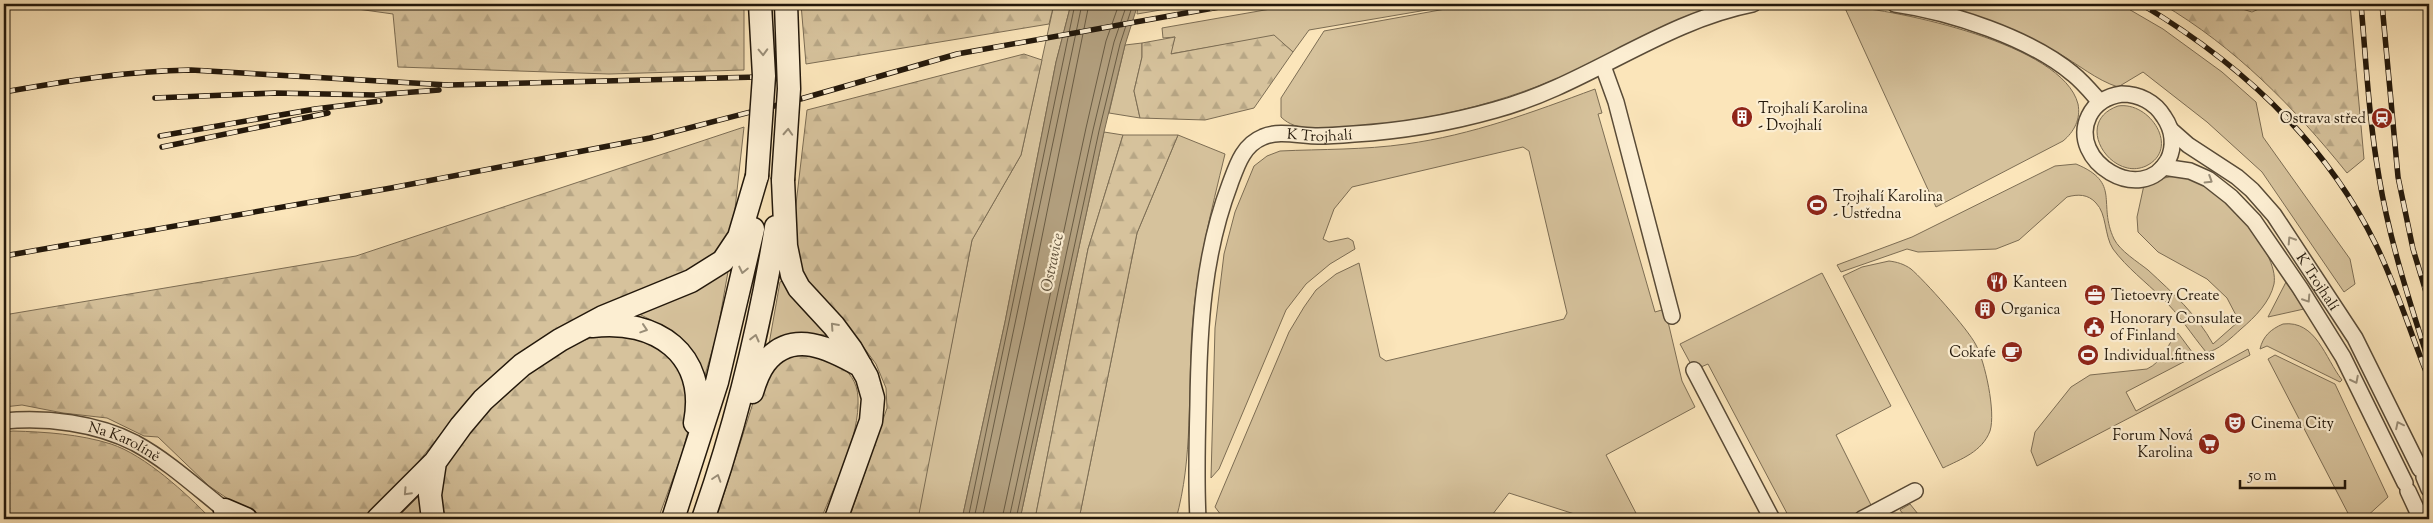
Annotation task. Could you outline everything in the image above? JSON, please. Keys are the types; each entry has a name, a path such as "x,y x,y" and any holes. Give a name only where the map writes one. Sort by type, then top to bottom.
{"main road":[{"path":"673,519 730,334 754,225 763,91 760,4"},
{"path":"703,519 730,436 757,329 783,188 790,89 786,4"},
{"path":"378,519 435,462 466,419 494,388 533,356 625,307 691,281 719,264 729,255 737,241 756,184"},
{"path":"783,188 786,246 792,276 803,294 843,336 862,366 871,389 874,406 871,421 836,519"},
{"path":"579,330 592,326 615,324 643,328 670,343 685,360 694,380 697,402 684,486"},
{"path":"730,436 764,364 784,349 802,344 817,344 862,366"},
{"path":"433,519 430,495 435,462"},
{"name":"Na Karolíně","path":"228,515 246,519"}],"street":[{"name":"K Trojhalí","path":"1198,519 1196,489 1199,328 1204,280 1223,202 1240,158 1247,148 1266,135 1354,134 1444,122 1497,110 1569,83 1692,22 1753,4"},
{"path":"1895,4 1915,6 1977,25 2036,50 2073,74 2100,102"},
{"path":"1603,66 1616,102 1672,316"},
{"path":"2115,95 2138,96 2156,107 2171,130 2172,145 2163,167 2151,176 2127,180 2110,173 2095,159 2086,143 2085,128 2090,113 2100,102 2115,95"},
{"name":"K Trojhalí","path":"2171,130 2188,144 2237,177 2252,190 2274,215 2355,338 2424,478"},
{"name":"K Trojhalí","path":"2163,167 2190,171 2208,179 2231,197 2254,221 2300,288 2343,357 2421,519"},
{"path":"1694,370 1772,519"},
{"name":"Na Karolíně","path":"4,421 37,420 74,424 122,437 165,463 228,515"},
{"path":"1862,519 1916,492"}],"green space":[{"path":"85,4 744,4 744,70 609,74 398,67 393,14 336,6 123,8 87,6"},
{"path":"801,4 1054,4 1049,24 806,64"},
{"path":"1054,4 1071,4 1056,62 1005,322 962,519 917,519 972,240 1021,155"},
{"path":"1138,4 1196,4 1137,14"},
{"path":"1299,4 1462,4 1309,30 1293,52 1274,36 1170,54 1175,37 1163,38 1162,28"},
{"path":"1473,4 1722,4 1685,18 1549,82 1492,102 1462,110 1372,125 1318,128 1294,125 1281,117 1281,98 1324,31"},
{"path":"1936,4 2120,4 2163,29 2222,72 2256,102 2263,137 2350,259 2355,284 2344,292 2262,172 2207,122 2143,72 2118,87 2014,31 1968,13"},
{"path":"2162,4 2226,4 2252,12 2270,4 2350,4 2364,159 2347,173 2306,125 2262,80 2214,39"},
{"path":"1844,6 1901,15 1976,34 2012,48 2043,64 2066,83 2078,104 2077,120 2073,129 2063,141 1936,207"},
{"path":"1274,35 1293,52 1254,108 1205,120 1140,118 1134,91 1142,57 1142,43 1175,37 1171,54"},
{"path":"1142,43 1142,57 1134,91 1140,118 1109,113 1125,45"},
{"path":"1024,54 1042,60 1021,155 972,240 918,519 849,519 887,408 886,388 876,364 848,326 813,294 795,265 793,230 807,110"},
{"path":"1595,89 1602,113 1598,114 1655,312 1665,309 1682,381 1695,407 1606,455 1639,519 1590,519 1509,493 1489,519 1224,519 1215,507 1289,332 1316,290 1336,274 1359,263 1380,357 1386,361 1564,319 1567,313 1529,151 1523,147 1352,187 1334,209 1323,239 1329,242 1348,238 1353,241 1355,249 1330,264 1306,284 1286,310 1219,469 1211,478 1215,328 1224,254 1235,212 1254,166 1267,156 1280,151 1390,146 1455,135 1525,114"},
{"path":"2118,106 2130,106 2141,111 2150,118 2157,128 2161,138 2161,149 2156,158 2146,166 2133,169 2120,166 2102,148 2097,136 2098,124 2105,114"},
{"path":"744,127 733,227 717,252 452,420 382,507 361,519 271,519 237,505 209,486 158,437 144,436 107,418 63,413 22,405 4,407 4,315 356,256"},
{"path":"1104,132 1123,135 1088,249 1035,519 1020,519"},
{"path":"1123,135 1178,135 1137,233 1079,519 1035,519 1088,249"},
{"path":"1178,135 1225,154 1214,198 1197,285 1192,330 1189,425 1185,473 1176,519 1079,519 1137,233"},
{"path":"2076,164 2090,171 2099,179 2104,187 2109,226 2117,243 2184,305 2200,323 2213,344 2239,321 2227,298 2207,279 2158,252 2138,232 2137,217 2144,185 2159,179 2175,176 2185,177 2198,182 2213,192 2228,205 2257,237 2267,254 2273,270 2274,284 2272,291 2257,314 2224,344 2215,350 2206,352 2168,304 2118,256 2110,243 2100,208 2093,200 2083,195 2067,197 2019,240 1996,249 1918,252 1907,249 1841,272 1837,265 1912,237 2055,166"},
{"path":"1889,261 1911,269 1945,305 1976,345 1986,375 1992,412 1990,431 1976,450 1943,468 1843,276 1862,267"},
{"path":"729,266 717,334 705,375 692,352 679,337 639,314 694,291"},
{"path":"1822,273 1891,406 1836,435 1871,505 1846,519 1790,519 1708,364 1694,370 1680,344"},
{"path":"782,281 800,307 827,335 807,334 769,344 780,282"},
{"path":"2286,282 2304,309 2268,317"},
{"path":"2283,324 2294,324 2312,334 2342,380 2340,382 2267,346 2260,349 2263,340 2268,334"},
{"path":"623,332 666,350 684,373 690,423 682,454 658,519 442,519 440,485 448,461 477,420 518,382 559,353 589,339"},
{"path":"2178,333 2195,356 2126,392 2136,411 2248,349 2250,355 2037,466 2031,451 2035,432 2071,387 2090,375 2147,369 2153,366"},
{"path":"797,354 818,356 837,364 852,378 858,398 858,413 851,444 821,519 716,519 760,381 778,362"},
{"path":"2275,355 2335,384 2388,497 2364,519 2351,519 2268,359"},
{"path":"13,431 75,436 124,449 165,476 211,519 4,519 4,432"},
{"path":"419,496 424,519 396,519"},
{"path":"1910,504 1922,519 1907,519 1900,510"}],"water":[{"name":"Ostravice","path":"1071,4 1138,4 1125,45 1104,132 1020,519 962,519 1005,322 1056,62"}],"railway":[{"path":"4,256 391,188 650,138 797,100 957,54 1236,4"},
{"path":"2141,4 2212,52 2245,79 2276,108 2332,172 2355,207 2376,245 2391,278 2429,379"},
{"path":"2361,4 2368,90 2383,200 2400,267 2427,356"},
{"path":"2382,4 2398,177 2413,249 2429,302"},
{"path":"4,92 120,74 191,70 448,85 758,77"},
{"path":"155,98 275,93 375,95 439,90"},
{"path":"160,136 315,109 380,101"},
{"path":"162,147 328,113"}],"place":[{"name":"Trojhalí Karolina - Dvojhalí","path":"1742,117"},
{"name":"Ostrava střed","path":"2382,118"},
{"name":"Trojhalí Karolina - Ústředna","path":"1817,205"},
{"name":"Kanteen","path":"1997,282"},
{"name":"Tietoevry Create","path":"2095,295"},
{"name":"Organica","path":"1985,309"},
{"name":"Honorary Consulate of Finland","path":"2094,327"},
{"name":"Cokafe","path":"2012,352"},
{"name":"Individual.fitness","path":"2088,355"},
{"name":"Cinema City","path":"2235,423"},
{"name":"Forum Nová Karolina","path":"2209,444"}]}
